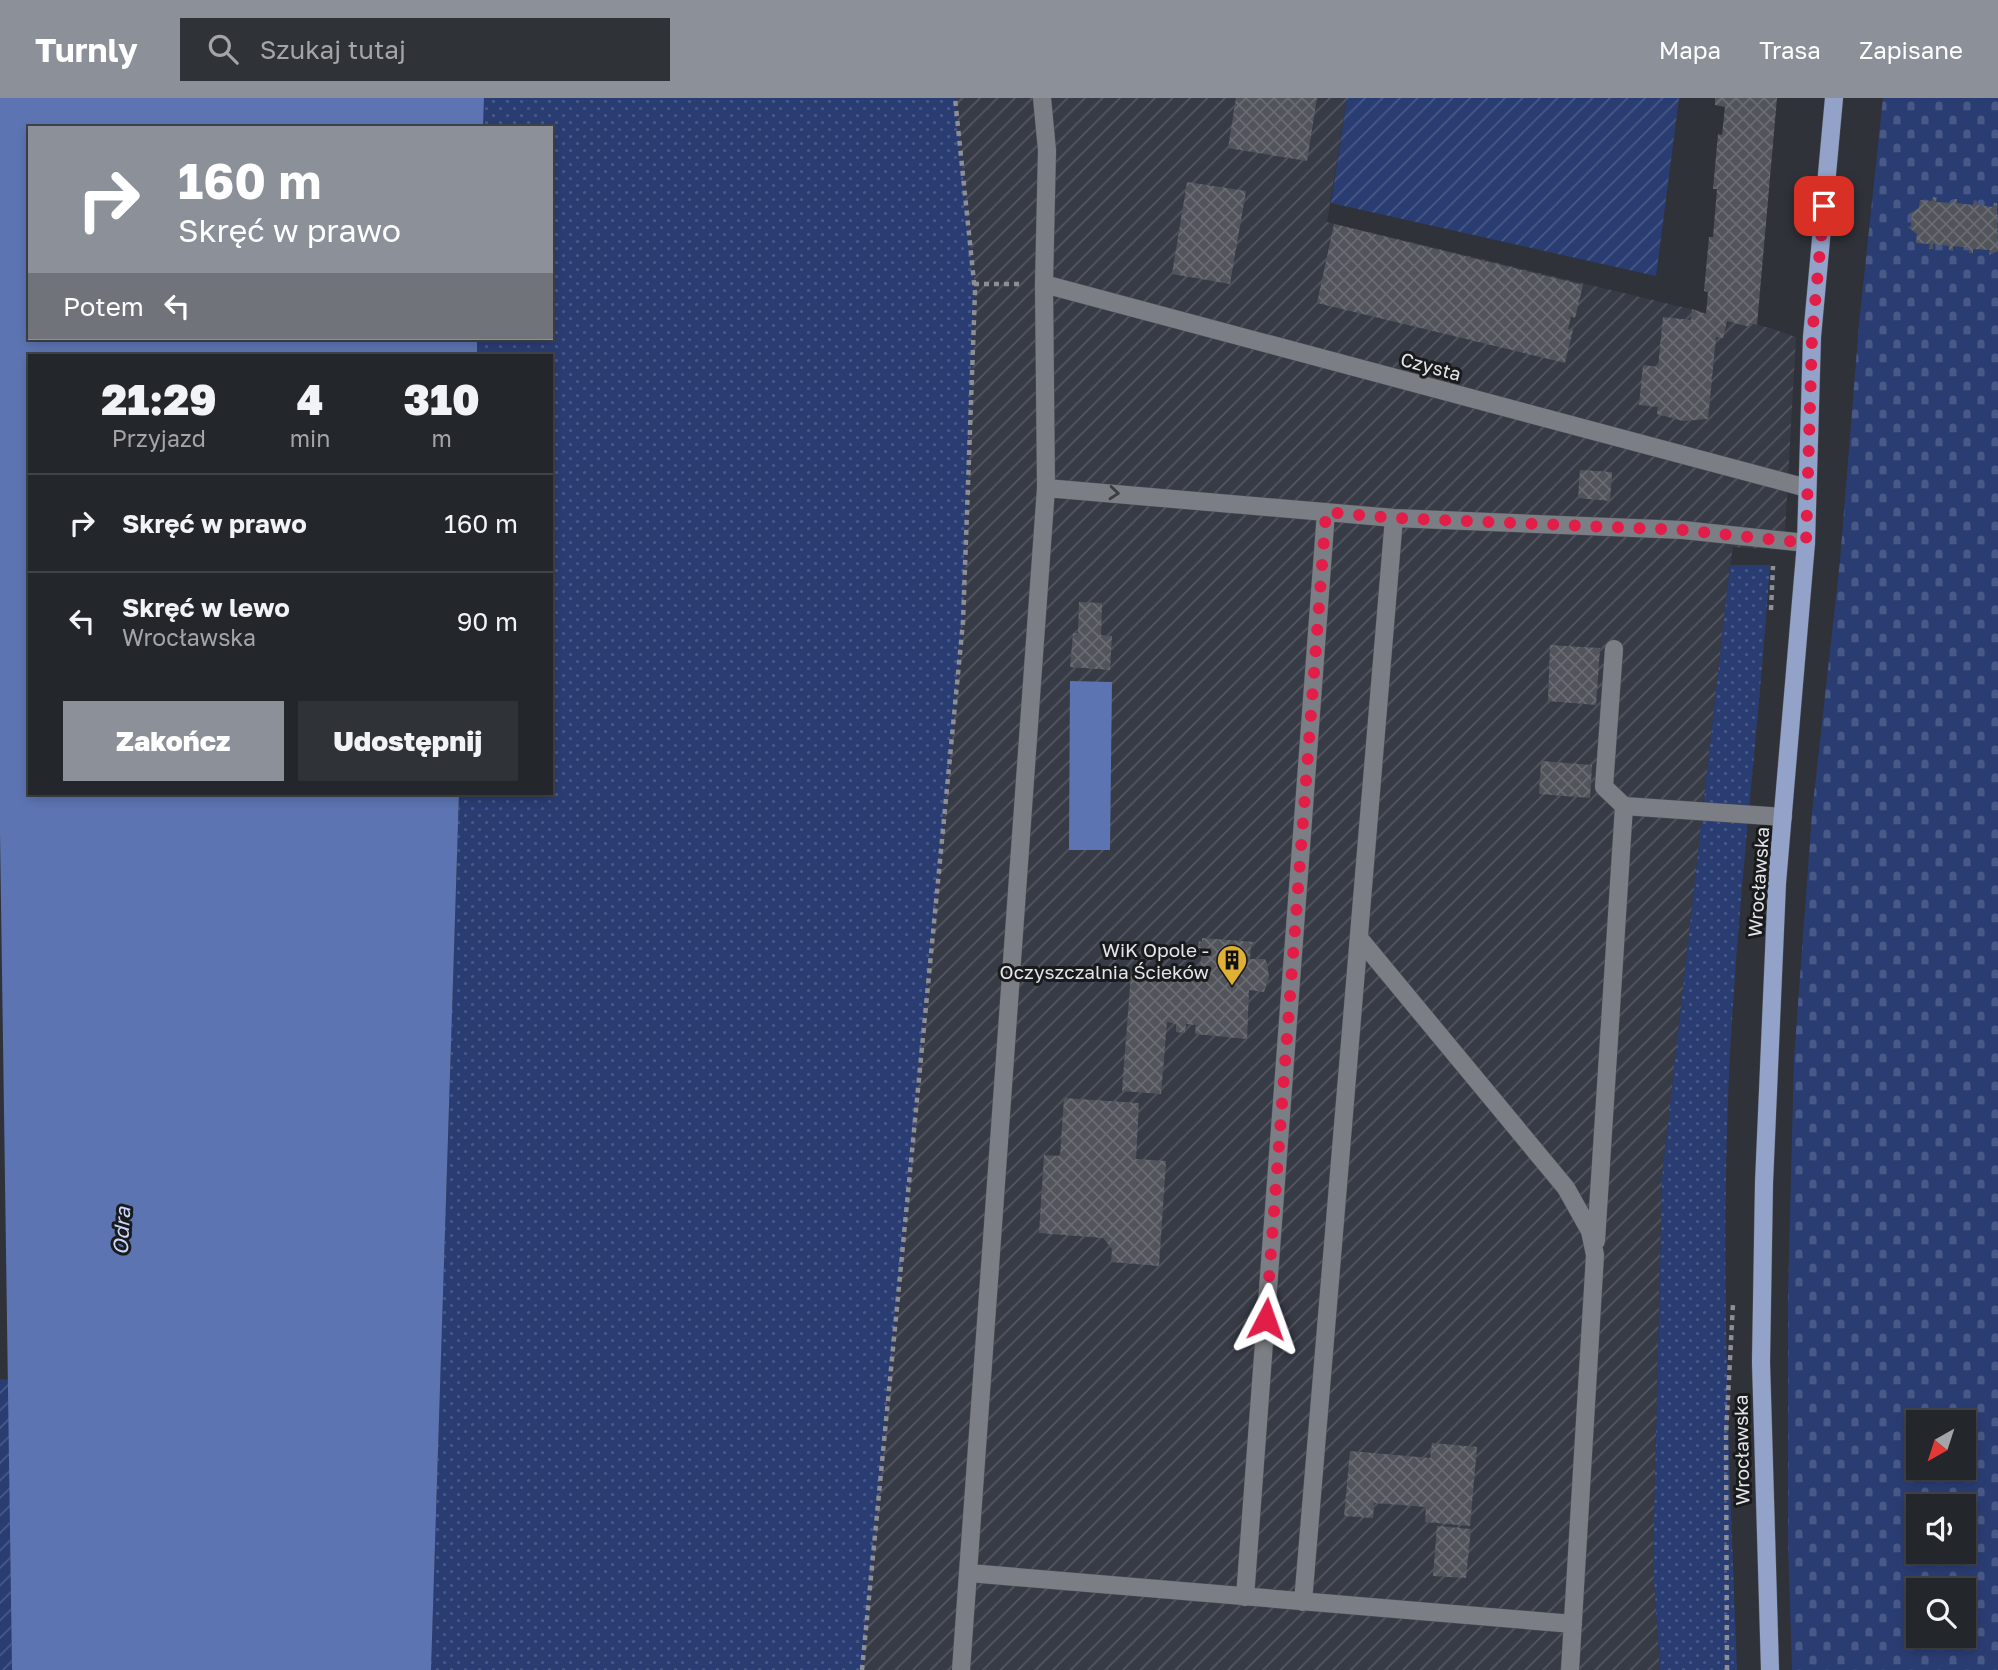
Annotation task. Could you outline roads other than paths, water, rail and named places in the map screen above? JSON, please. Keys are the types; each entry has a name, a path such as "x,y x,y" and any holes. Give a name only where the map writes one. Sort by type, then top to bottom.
{"main road":[{"name":"Wrocławska","path":"1770,1670 1760,1362 1764,1183 1777,883 1806,543 1813,324 1834,98"}],"street":[{"path":"961,1670 1046,488 1044,284 1047,150 1042,98"},
{"name":"Czysta","path":"1044,284 1807,488"},
{"path":"1046,488 1394,518 1683,530 1806,543"},
{"path":"1245,1597 1326,512"},
{"path":"1303,1602 1394,518"},
{"path":"1614,649 1604,787 1623,806 1783,817"},
{"path":"1570,1670 1623,806"},
{"path":"1359,938 1566,1188 1590,1231 1595,1255"},
{"path":"969,1573 1573,1624"}],"water":[{"name":"Odra","path":"0,98 484,98 483,126 28,126 28,340 477,340 477,354 28,354 28,795 459,795 431,1670 12,1670 0,833"},
{"path":"1070,681 1112,682 1110,850 1069,850"}],"place":[{"name":"WiK Opole - Oczyszczalnia Ścieków","path":"1232,987"}]}
